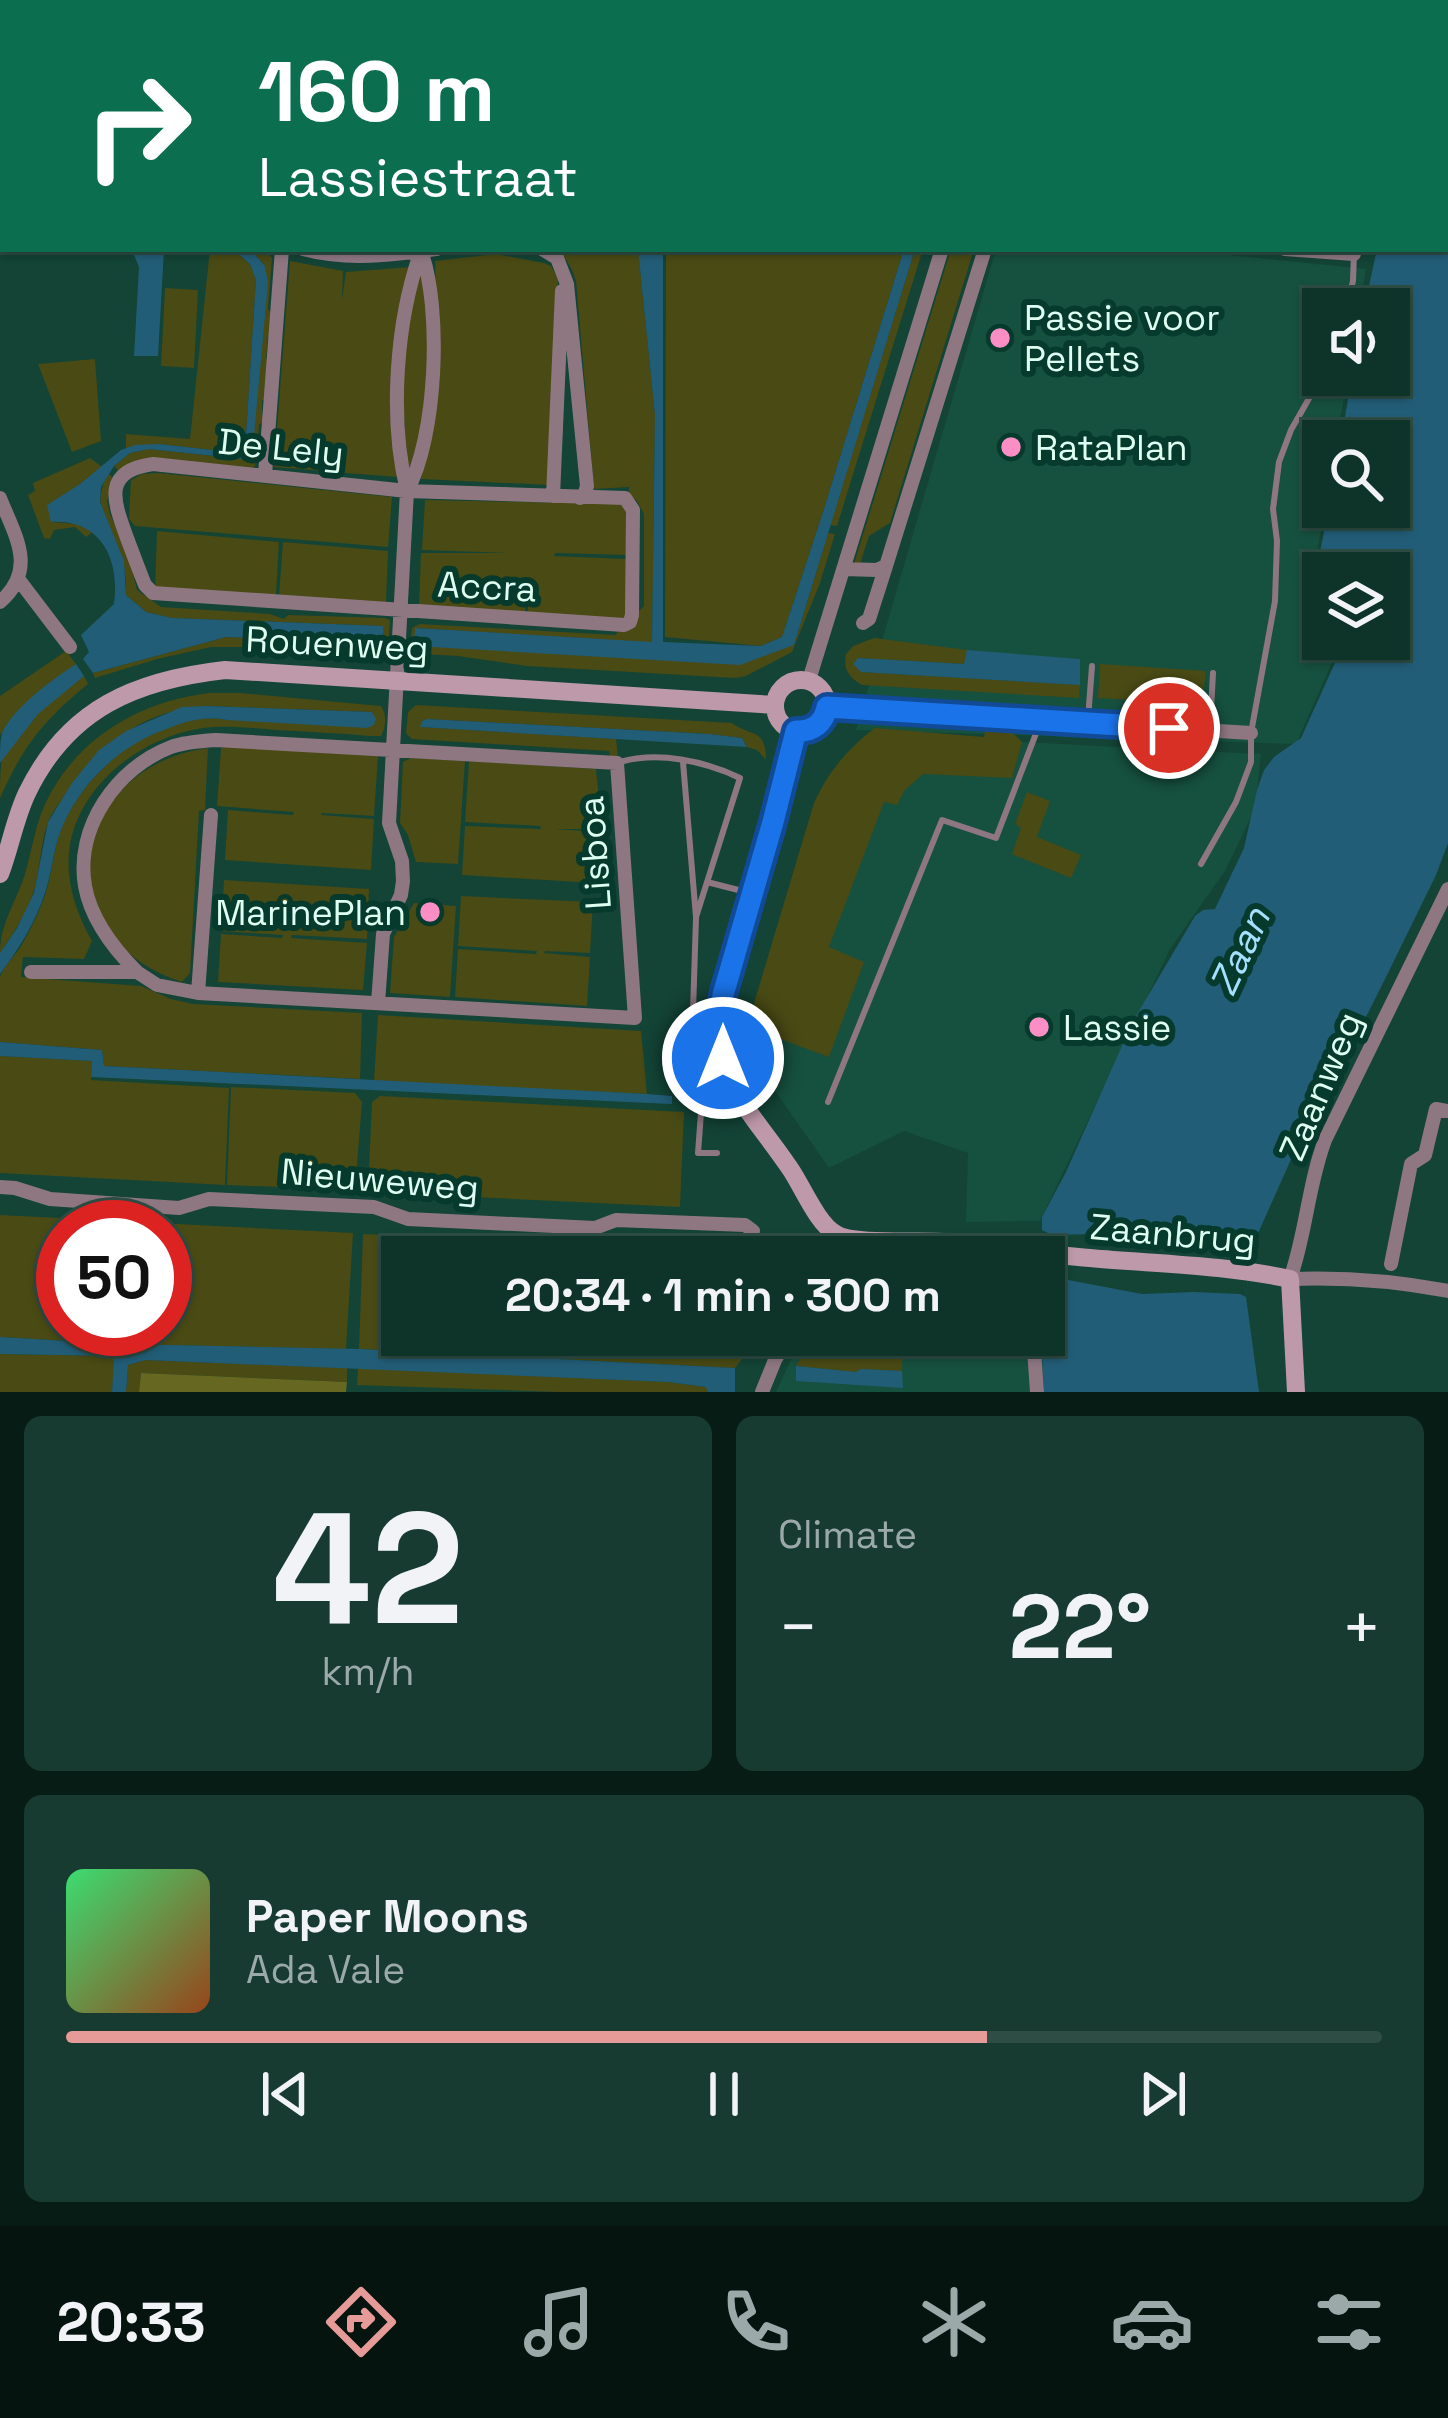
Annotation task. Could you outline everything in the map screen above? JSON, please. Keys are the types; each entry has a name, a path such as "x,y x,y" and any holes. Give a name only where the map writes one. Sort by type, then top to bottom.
{"main road":[{"name":"Rouenweg","path":"0,874 27,794 56,746 107,702 141,686 188,674 225,670 775,705"},
{"path":"809,680 821,689 827,707 818,725 796,731 781,722 776,697 792,681 809,680"},
{"path":"796,731 723,995 714,1082 741,1104 833,1233 844,1236"},
{"name":"Zaanbrug","path":"1065,1256 1248,1271 1290,1279"},
{"name":"Zaanweg","path":"1290,1279 1296,1392"}],"street":[{"path":"266,475 282,252"},
{"path":"319,252 360,257 409,252"},
{"path":"378,1003 383,934 403,881 402,861 389,823 407,490 400,456 398,388 408,294 428,252"},
{"path":"407,490 421,458 431,380 429,252"},
{"path":"547,252 563,268 572,321 587,486 580,498"},
{"path":"809,680 941,252"},
{"path":"862,623 869,619 984,252"},
{"path":"553,496 563,268"},
{"name":"De Lely","path":"168,596 153,593 145,585 113,498 119,478 153,464 407,490 580,498"},
{"path":"0,498 22,563 19,580 0,602"},
{"name":"Accra","path":"168,596 624,625 632,615 631,502 580,498"},
{"path":"843,569 886,566"},
{"path":"19,580 70,647"},
{"path":"827,707 1251,733"},
{"name":"Lisboa","path":"216,740 617,763 635,1018 198,993 157,985 121,956 94,916 85,890 85,846 94,818 124,778 171,747 216,740"},
{"path":"198,993 211,815"},
{"name":"Zaanweg","path":"1290,1279 1325,1140 1448,889"},
{"name":"Lisboa","path":"32,972 137,972"},
{"path":"1391,1264 1411,1164 1425,1155 1442,1110"},
{"name":"Nieuweweg","path":"0,1187 50,1199 179,1208 209,1199 374,1207 408,1219 595,1228 616,1220 745,1225 753,1231"},
{"path":"1290,1279 1388,1281 1448,1291"},
{"path":"762,1392 777,1356"},
{"path":"1035,1356 1037,1392"}],"lane":[{"path":"1351,288 1354,252"},
{"path":"1202,864 1237,802 1251,762 1251,733 1275,601 1273,508 1279,462 1310,396"},
{"path":"1088,723 1092,667"},
{"path":"1210,730 1213,673"},
{"path":"828,1102 942,820 996,838 1041,720"},
{"path":"617,763 662,757 718,768 740,778 696,917"},
{"path":"683,761 696,917 696,1053 714,1082 698,1153 718,1153"},
{"path":"693,878 752,893"}],"shaded area":[{"path":"210,252 236,252 250,264 256,280 245,451 159,444 126,448 126,434 190,439"},
{"path":"253,252 267,252 272,258 268,309 272,335 268,336 266,400 262,400 265,416 259,425 257,451 261,455 252,471 166,459 120,472 114,466 130,453 149,449 252,457 265,266"},
{"path":"558,252 638,252 655,415 652,643 416,628 414,645 583,655 794,645 828,533 835,534 792,652 746,676 527,666 410,649 412,628 419,624 615,635 644,606 644,514 629,487 594,489 576,281"},
{"path":"666,252 903,252 782,637 761,646 665,637"},
{"path":"914,252 922,252 837,526 830,525"},
{"path":"950,252 973,252 890,523 869,536 860,564 854,564"},
{"path":"995,252 1199,252 1366,269 1363,288 1302,288 1302,396 1344,396 1340,420 1302,420 1302,528 1321,528 1317,552 1302,552 1302,660 1333,660 1296,744 856,730"},
{"path":"496,254 544,263 558,279 549,485 421,479 435,371 435,261"},
{"path":"290,261 343,271 342,300 346,272 410,267 398,477 333,472 334,443 330,442 327,471 274,467"},
{"path":"419,272 428,317 428,373 408,474 402,388 407,320"},
{"path":"165,288 198,290 194,368 161,366"},
{"path":"95,359 101,441 72,452 38,364"},
{"path":"90,458 102,467 80,484 51,522 80,524 93,532 86,537 75,527 54,530 50,539 44,538 28,495 35,491 33,483"},
{"path":"108,473 114,479 107,501 110,514 137,590 161,607 270,614 284,619 288,615 385,618 390,620 388,649 380,655 211,647 95,678 93,673 226,637 383,644 382,626 172,618 146,612 126,595 120,553 102,511 102,487"},
{"path":"159,473 392,497 388,547 135,526 129,519 131,480"},
{"path":"425,500 628,504 627,555 554,556 627,559 627,617 528,613 528,576 525,613 419,605 421,553 509,553 422,550"},
{"path":"157,531 279,542 276,596 155,590"},
{"path":"283,542 388,551 386,603 279,596"},
{"path":"874,638 967,650 965,664 858,658 861,672 1080,685 1079,698 862,685 848,672 846,654"},
{"path":"66,651 76,664 27,703 0,735 0,696"},
{"path":"1100,664 1206,671 1202,704 1098,698"},
{"path":"84,676 88,684 36,735 0,798 2,759 8,747 38,713"},
{"path":"209,693 381,706 385,725 381,736 203,728 179,733 135,754 98,787 74,828 69,852 71,887 92,941 84,959 23,957 21,977 141,986 193,1004 362,1013 360,1079 104,1066 102,1050 0,1042 0,977 40,908 60,832 71,809 105,766 127,748 176,723 372,712 207,706 163,714 124,734 90,762 51,816 32,896 0,953 42,811 75,759 113,726 135,714"},
{"path":"416,705 732,723 760,737 766,760 742,738 709,734 422,721 421,727 616,739 618,757 610,757 609,751 412,739 406,733 408,712"},
{"path":"986,725 1006,726 1022,742 1012,778 923,774 904,791 897,805 884,802 829,947 864,962 829,1057 750,1028 814,803 840,761 875,728 984,737"},
{"path":"1020,742 1261,754 1255,809 1225,871 1170,949 1040,1221 966,1222 968,1153 904,1131 829,1168 759,1068 752,1010 856,760 1013,775"},
{"path":"208,748 205,810 199,811 190,973 182,982 138,960 108,930 93,894 91,856 102,819 125,787 161,762"},
{"path":"221,748 378,756 374,816 321,815 374,819 371,870 225,860 228,810 294,812 217,806"},
{"path":"411,758 465,761 458,864 416,862 400,823 403,762"},
{"path":"469,761 596,769 602,829 555,829 598,832 595,883 462,875 465,826 541,829 465,822"},
{"path":"1027,792 1050,801 1037,837 1081,855 1071,878 1012,854 1021,828 1015,824"},
{"path":"224,880 369,889 367,939 291,938 367,943 363,990 218,982 221,934 283,935 221,931"},
{"path":"461,896 593,902 590,953 544,953 590,957 587,1006 455,997 458,949 537,951 458,946"},
{"path":"414,903 456,906 450,997 390,993 394,937"},
{"path":"378,1015 641,1031 647,1094 374,1081"},
{"path":"0,1056 92,1061 91,1080 229,1088 225,1185 0,1173"},
{"path":"231,1087 355,1093 362,1102 355,1190 227,1185"},
{"path":"380,1096 684,1112 680,1207 368,1192 372,1102"},
{"path":"0,1215 36,1217 36,1339 0,1337"},
{"path":"192,1225 353,1233 346,1349 192,1346"},
{"path":"363,1234 406,1236 381,1236 381,1350 359,1349"},
{"path":"0,1354 115,1356 112,1392 0,1392"},
{"path":"498,1356 744,1356 735,1368"},
{"path":"793,1356 1027,1356 1030,1392 776,1392"},
{"path":"802,1356 902,1356 902,1371 796,1366"},
{"path":"145,1360 347,1368 347,1382 141,1373 139,1392 126,1392 128,1365"},
{"path":"358,1368 668,1382 707,1387 708,1392 357,1385"},
{"path":"141,1373 347,1382 346,1392 139,1392"}],"water":[{"path":"130,252 164,252 158,356 134,356 139,267"},
{"path":"236,252 253,252 265,266 268,283 252,457 149,449 130,453 114,466 101,487 100,502 124,561 126,595 146,612 172,618 383,626 383,644 226,637 93,673 83,659 89,652 81,635 114,604 110,557 83,527 51,522 47,505 121,450 135,445 245,451 256,280 250,264"},
{"path":"638,252 663,252 663,642 761,646 782,637 903,252 914,252 794,645 740,665 414,646 415,628 652,642 655,415"},
{"name":"Zaan","path":"1376,252 1448,252 1448,843 1251,1249 1246,1297 1259,1392 1044,1392 1042,1356 1065,1356 1065,1236 1042,1230 1042,1217 1133,1021 1195,916 1215,909 1244,848 1264,770 1301,738 1336,660 1410,660 1410,552 1320,552 1325,528 1410,528 1410,420 1344,420 1348,396 1410,396 1410,288 1369,288"},
{"path":"967,650 1080,659 1080,685 861,672 853,664 858,658 964,664"},
{"path":"76,664 84,676 38,714 0,763 1,736 15,713"},
{"path":"182,707 372,712 376,719 367,728 199,719 156,733 126,750 87,785 68,814 36,915 0,974 0,953 34,893 48,822 72,783 99,750 126,731"},
{"path":"427,719 709,734 742,738 747,747 420,727"},
{"path":"0,1042 102,1050 104,1066 647,1094 672,1096 672,1104 91,1077 92,1061 0,1056"},
{"path":"0,1337 36,1339 36,1355 0,1354"},
{"path":"192,1346 735,1368 735,1392 708,1392 706,1387 668,1382 145,1360 128,1365 126,1392 112,1392 114,1356 192,1356"},
{"path":"796,1366 902,1371 903,1388 796,1381"}],"pier":[{"path":"1136,1233 1251,1249 1246,1297 1142,1294 1065,1279 1065,1236 1052,1235"}],"place":[{"name":"Passie voor Pellets","path":"1000,338"},
{"name":"RataPlan","path":"1011,447"},
{"name":"MarinePlan","path":"430,912"},
{"name":"Lassie","path":"1039,1027"}],"route":[{"path":"723,1058 719,1020 723,995 796,731 818,725 827,707 1169,728"}]}
